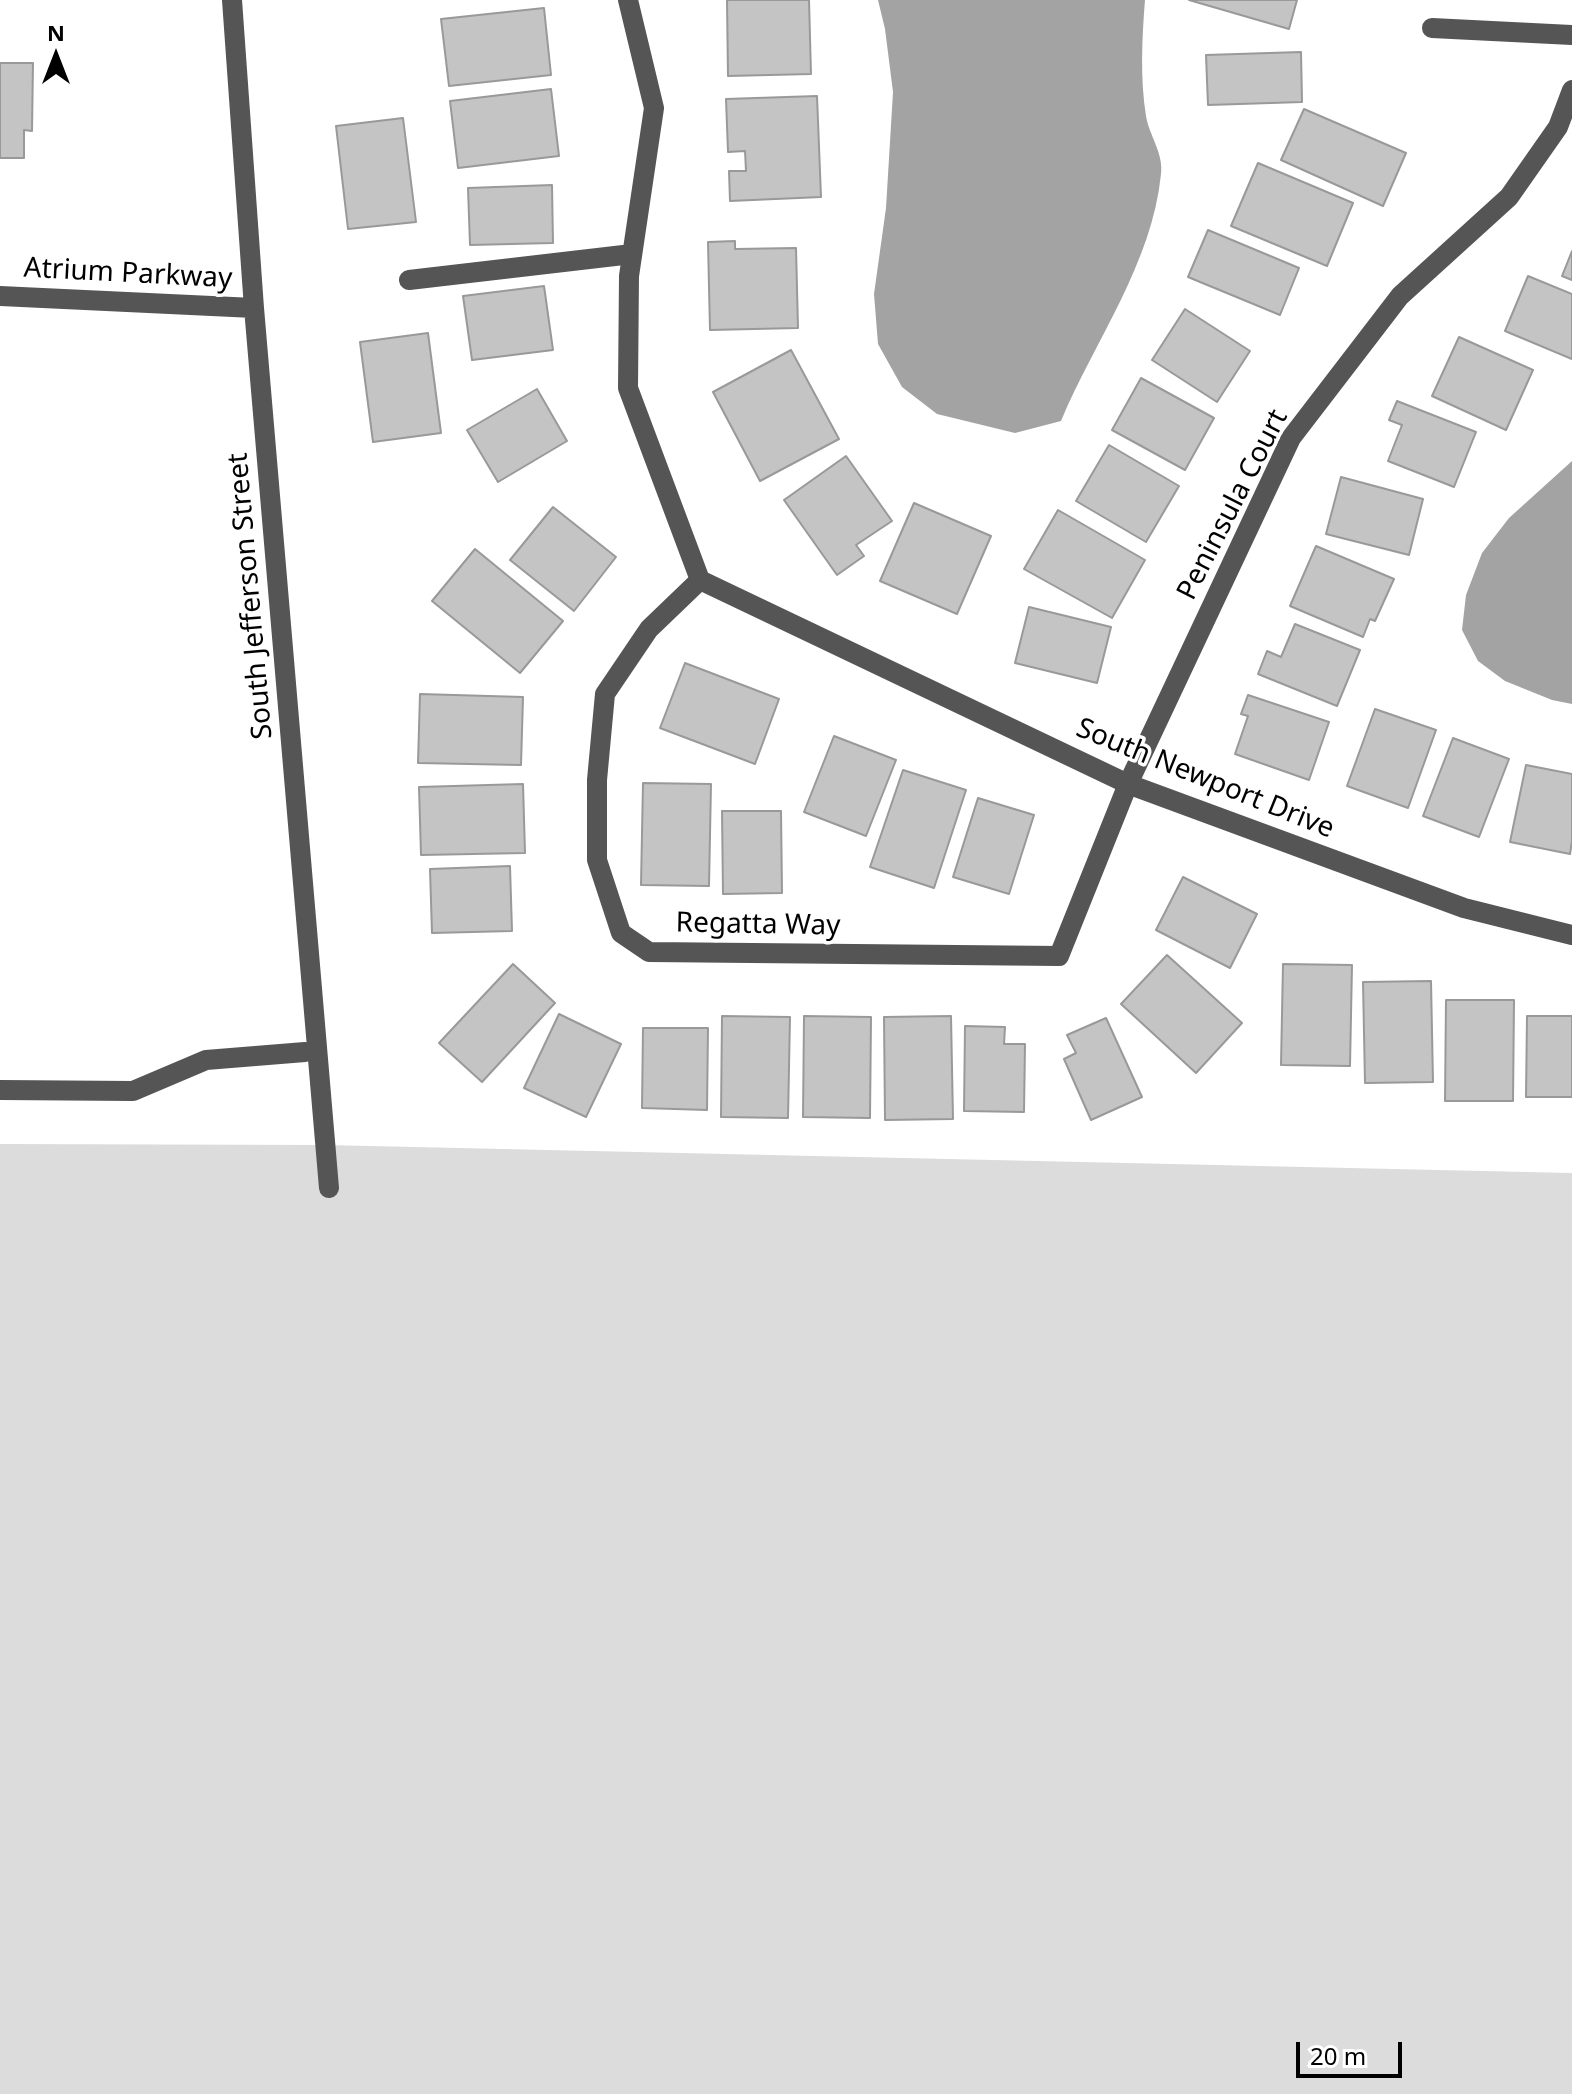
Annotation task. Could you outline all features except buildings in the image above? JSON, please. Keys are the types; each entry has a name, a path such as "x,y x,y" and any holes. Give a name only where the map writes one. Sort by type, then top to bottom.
{"street":[{"name":"South Jefferson Street","path":"232,0 254,308 329,1188"},
{"path":"628,0 654,108 629,276 628,388 700,580"},
{"path":"1432,28 1572,35"},
{"name":"Peninsula Court","path":"1128,784 1291,438 1400,296 1509,197 1558,127 1572,90"},
{"path":"409,280 632,254"},
{"name":"Atrium Parkway","path":"0,296 254,308"},
{"name":"South Newport Drive","path":"700,580 1128,784 1464,908 1572,935"},
{"name":"Regatta Way","path":"700,580 649,629 605,694 597,780 597,860 621,933 649,952 1059,956 1128,784"},
{"path":"0,1090 133,1091 206,1060 305,1052"}],"shaded area":[{"path":"878,0 1145,0 1142,58 1144,102 1161,167 1156,207 1134,270 1061,421 1015,433 937,414 902,387 878,344 874,294 886,208 893,92"},
{"path":"1572,461 1572,704 1552,700 1505,681 1478,661 1462,630 1466,595 1482,553 1509,518"},
{"path":"0,1144 325,1145 1572,1173 1572,2094 0,2094"}]}
